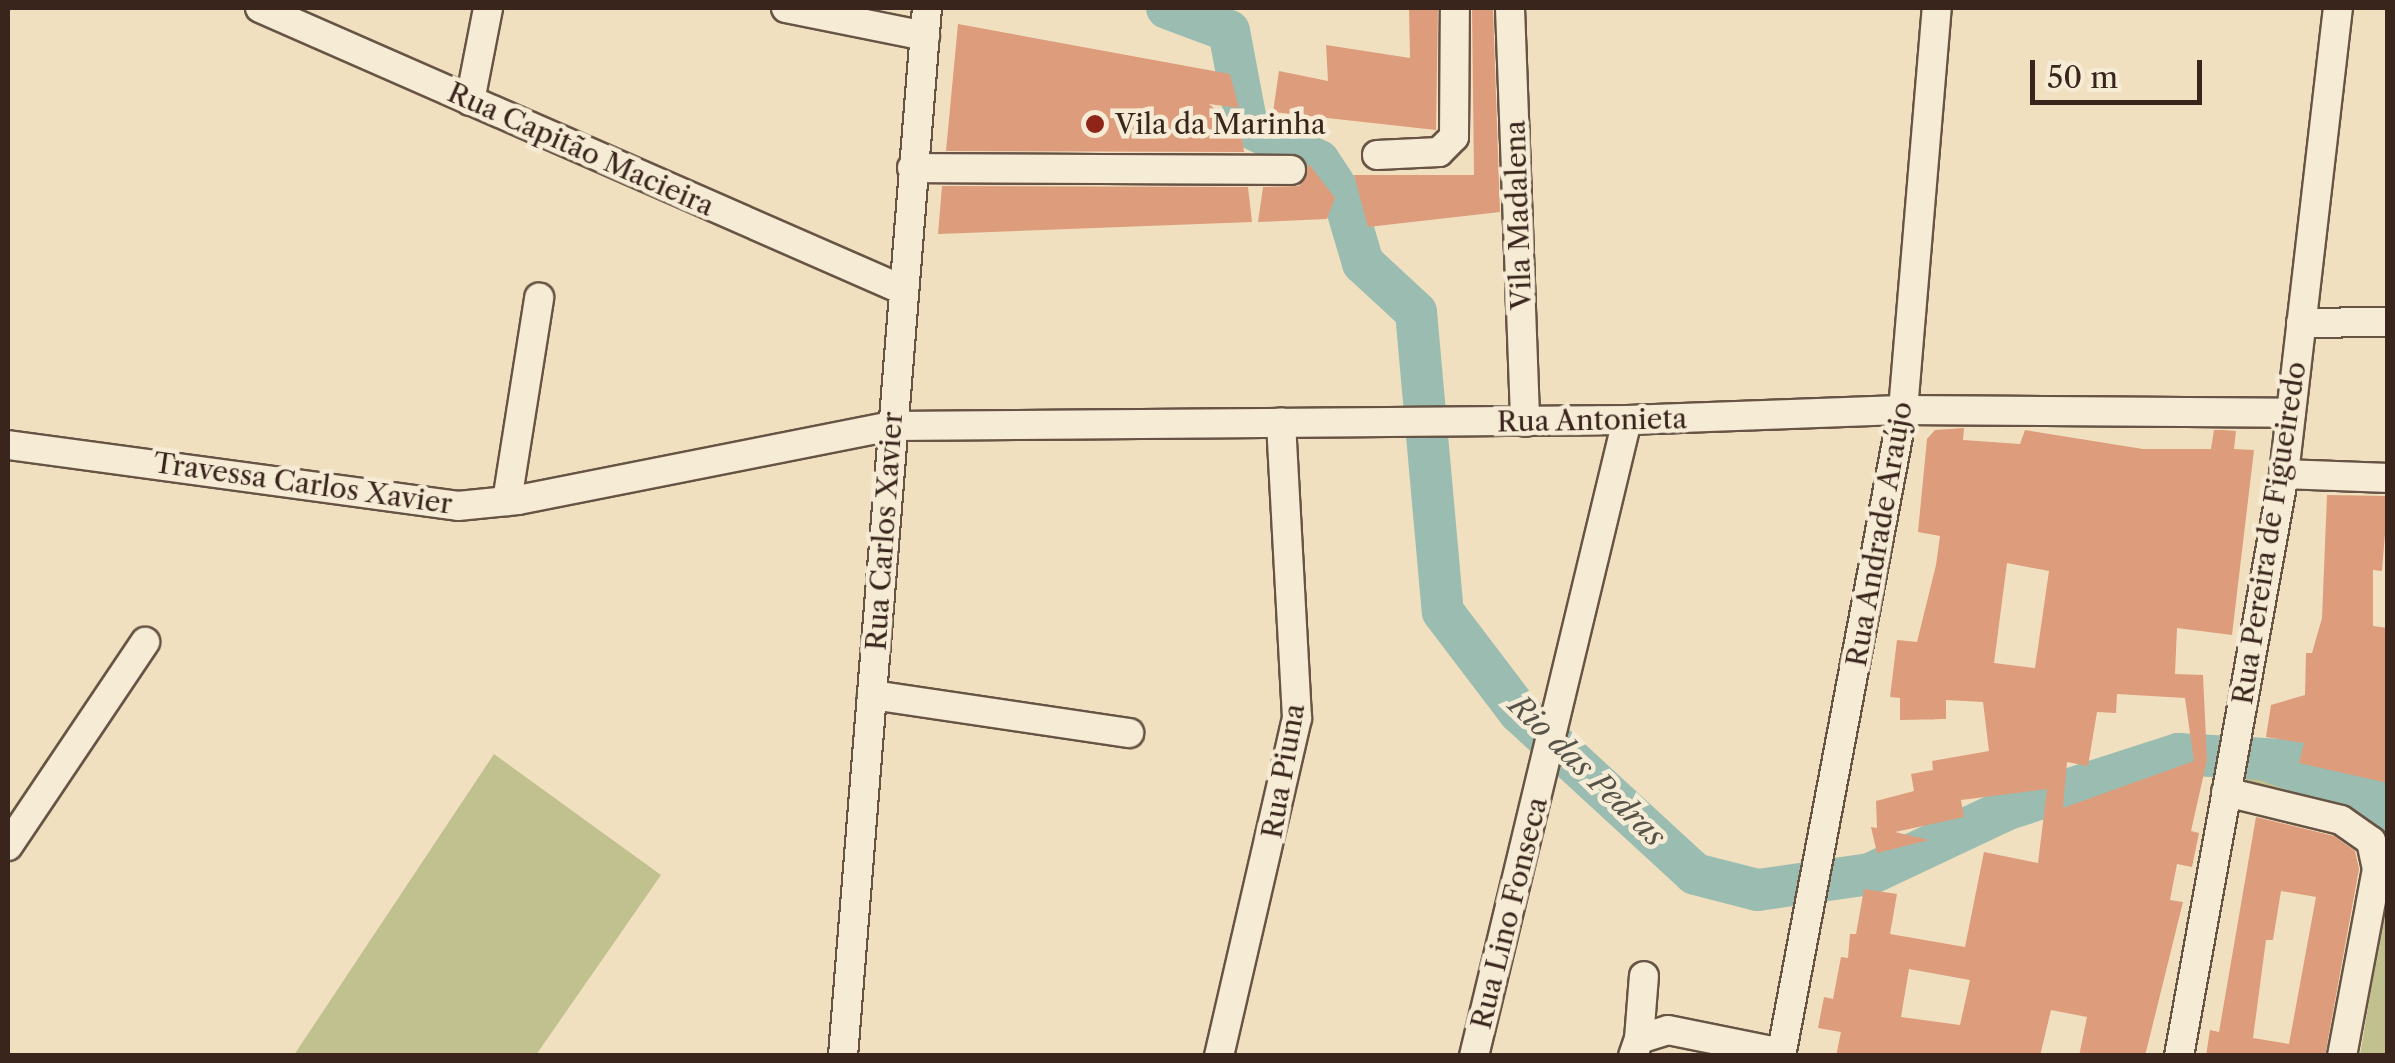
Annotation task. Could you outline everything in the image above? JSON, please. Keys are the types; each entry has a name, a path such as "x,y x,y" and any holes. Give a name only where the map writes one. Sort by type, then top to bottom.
{"street":[{"name":"Rua Capitão Macieira","path":"260,8 902,290"},
{"path":"470,101 488,8"},
{"path":"786,8 924,36"},
{"name":"Rua Carlos Xavier","path":"844,1056 927,8"},
{"path":"1377,155 1438,152 1454,137 1455,8"},
{"name":"Vila Madalena","path":"1510,8 1525,422"},
{"name":"Rua Andrade Araújo","path":"1782,1054 1903,410 1937,8"},
{"name":"Rua Pereira de Figueiredo","path":"2179,1056 2284,474 2338,8"},
{"path":"912,168 1291,170"},
{"path":"507,501 540,298"},
{"path":"2301,322 2388,322"},
{"name":"Rua Antonieta","path":"893,426 1525,422 1903,410 2291,412"},
{"name":"Rua Lino Fonseca","path":"1474,1056 1627,420"},
{"name":"Rua Piuna","path":"1220,1056 1297,718 1281,422"},
{"name":"Travessa Carlos Xavier","path":"8,445 410,502 507,501 893,426"},
{"path":"2284,474 2388,478"},
{"path":"8,846 145,642"},
{"path":"872,695 1129,733"},
{"path":"2226,786 2341,820 2372,841 2377,869 2342,1056"},
{"path":"1636,1047 1644,976"},
{"path":"1636,1047 1668,1030 1782,1054"}],"green space":[{"path":"494,754 661,875 536,1055 294,1055"},
{"path":"2250,763 2387,821 2387,1055 2360,1055 2379,941 2383,856 2368,822 2246,781"}],"water":[{"path":"2255,744 2374,787 2387,800 2387,1055 2385,827 2247,775"}],"building":[{"name":"Vila da Marinha","path":"1409,8 1438,8 1436,130 1273,112 1279,71 1328,81 1326,45 1410,58"},
{"name":"Vila da Marinha","path":"1472,8 1493,8 1500,212 1368,227 1354,175 1474,175"},
{"path":"958,24 1230,74 1239,108 1209,104 1241,132 1244,152 946,151"},
{"path":"1309,164 1335,198 1327,219 1258,222 1263,187 1299,186"},
{"path":"942,186 1248,187 1252,222 938,234"},
{"path":"1964,428 1963,440 2020,444 2025,430 2143,449 2211,449 2214,430 2224,430 2236,431 2234,449 2254,450 2232,635 2177,628 2175,674 2203,675 2207,760 2191,831 2199,833 2192,867 2177,864 2170,900 2183,902 2145,1056 2079,1056 2087,1017 2051,1010 2040,1056 1836,1056 1841,1032 1818,1028 1824,997 1833,999 1841,957 1848,958 1850,934 1856,934 1864,889 1897,894 1890,934 1965,947 1984,852 2038,863 2047,789 1961,800 1964,817 1895,832 1929,840 1877,853 1871,827 1877,828 1876,801 1914,791 1911,774 1933,770 1932,761 1989,751 1983,702 1946,700 1946,719 1900,720 1900,698 1890,697 1897,640 1917,642 1936,565 1940,536 1918,532 1927,439 1935,430","holes":["2007,563 2049,571 2035,668 1994,663","2117,694 2185,698 2194,761 2063,808 2067,762 2088,766 2097,712 2116,713","1909,969 1970,980 1960,1025 1901,1017"]},
{"path":"2327,495 2388,496 2382,571 2373,570 2373,626 2388,628 2388,783 2299,763 2304,743 2266,737 2271,705 2305,695 2306,653 2312,653 2322,618"},
{"path":"2256,817 2334,836 2355,851 2359,869 2325,1056 2206,1056 2210,1030 2219,1032","holes":["2281,891 2316,897 2289,1044 2253,1038 2266,940 2273,940"]}],"waterway":[{"name":"Rio das Pedras","path":"1167,8 1229,31 1247,126 1319,161 1344,199 1363,263 1416,312 1443,612 1519,712 1695,874 1758,890 1870,874 2008,809 2178,754 2298,761 2369,796 2388,814"}],"place":[{"name":"Vila da Marinha","path":"1095,124"}]}
